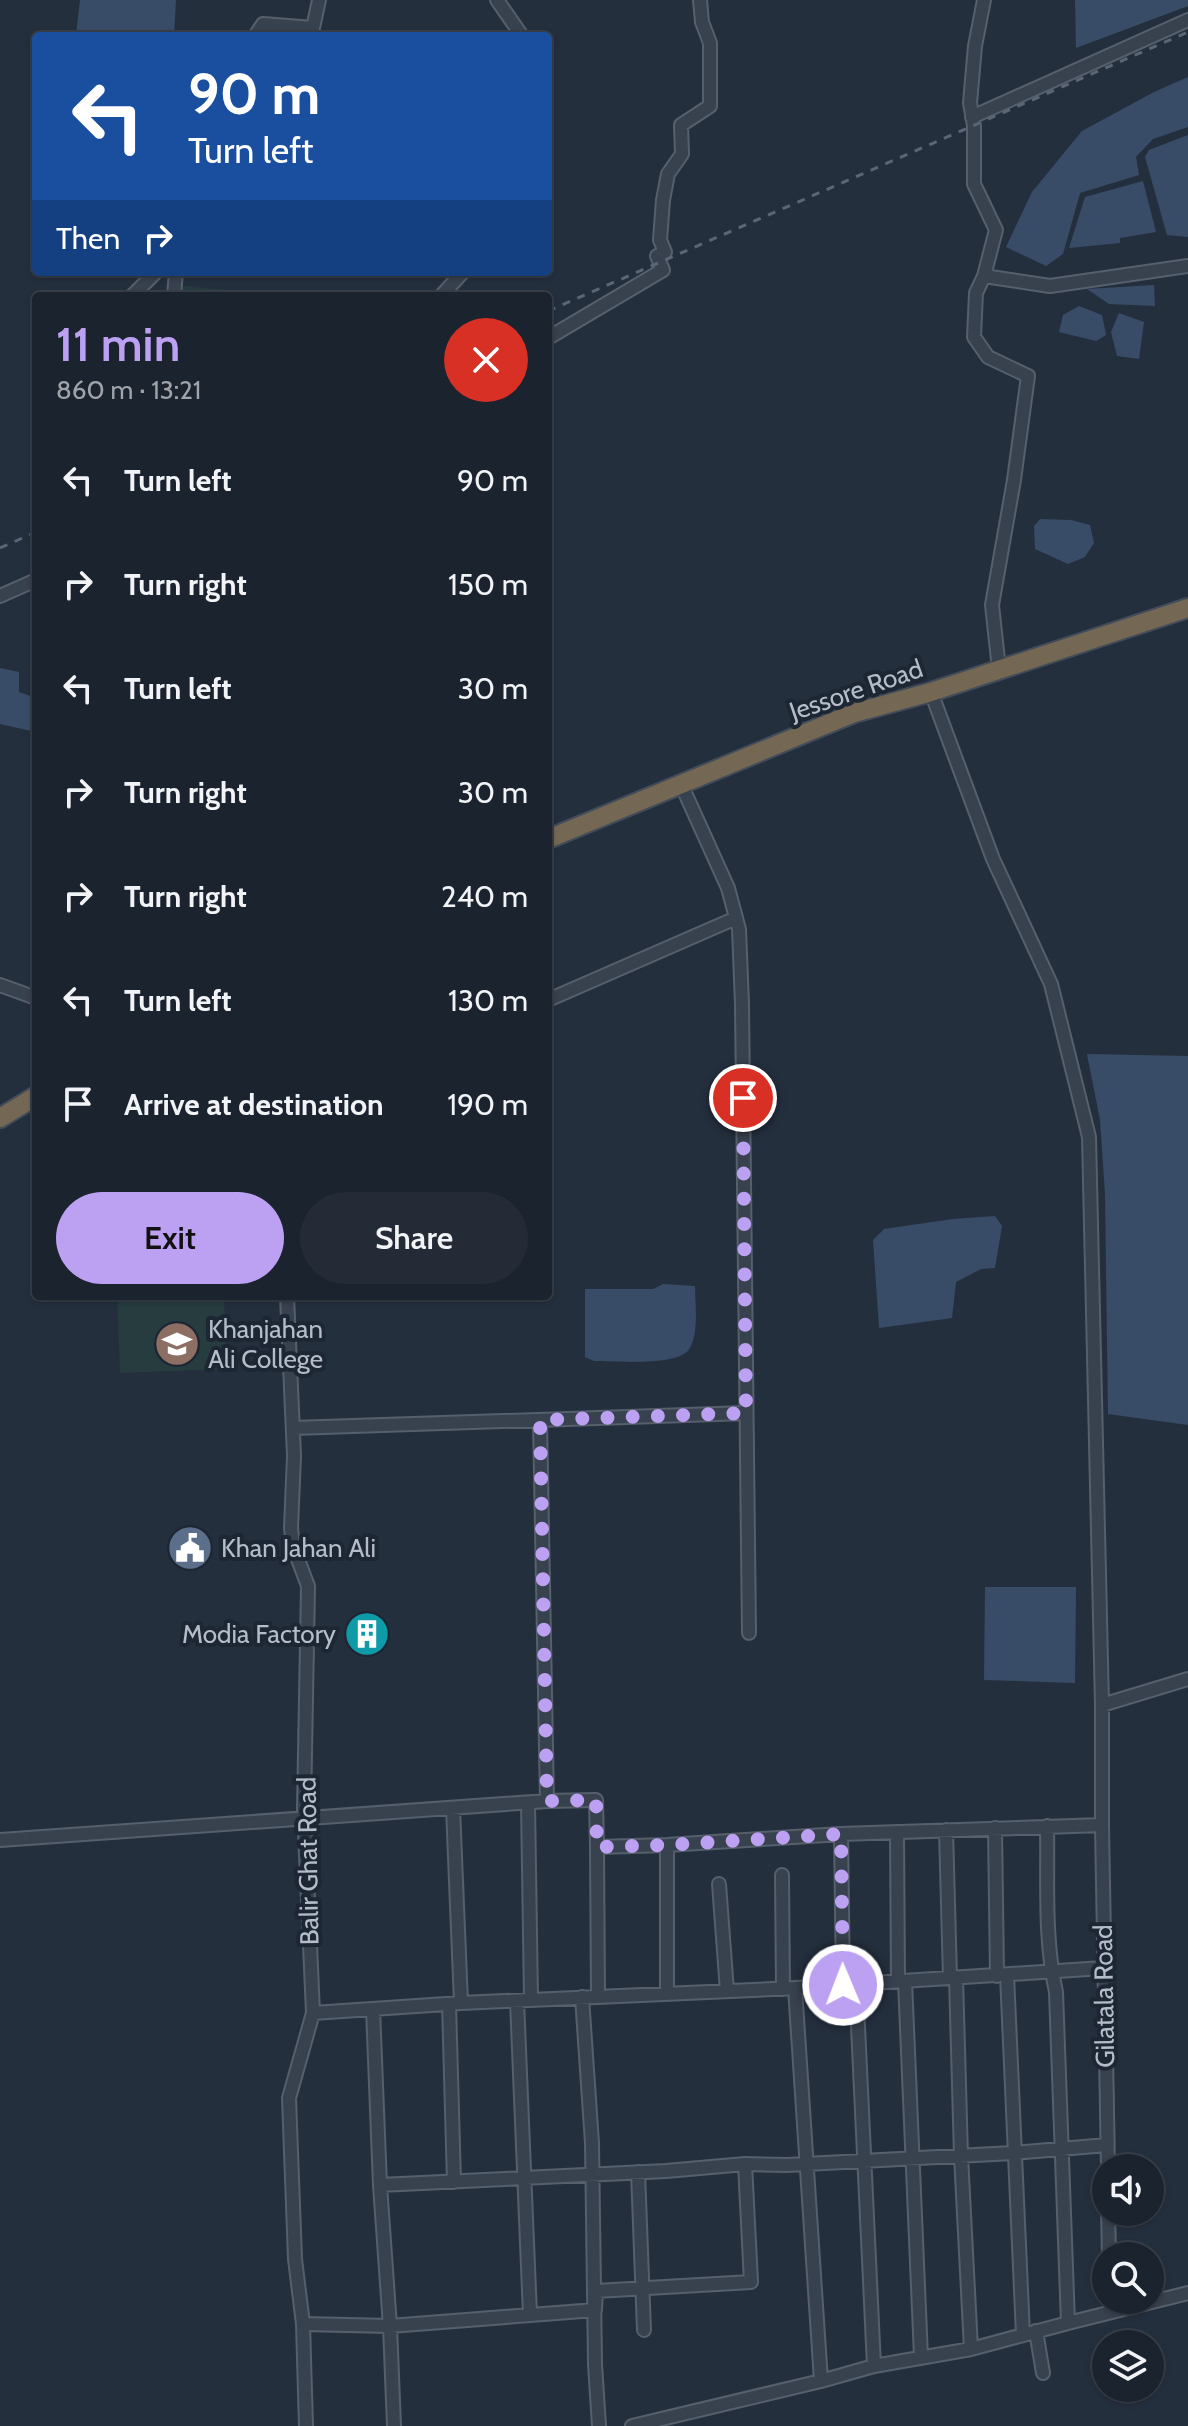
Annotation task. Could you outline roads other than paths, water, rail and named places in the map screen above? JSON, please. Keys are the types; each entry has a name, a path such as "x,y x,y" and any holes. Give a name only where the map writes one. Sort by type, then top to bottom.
{"highway":[{"name":"Jessore Road","path":"552,837 854,713 931,692 1188,608"},
{"path":"0,1118 32,1098"}],"street":[{"path":"258,32 263,24 313,28 319,0"},
{"path":"497,0 519,32"},
{"path":"552,336 663,270 657,256 665,252 660,240 663,200 668,174 682,154 681,125 710,106 710,43 702,22 700,0"},
{"path":"984,0 975,46 970,103 974,184 996,230 984,276 976,293 974,337 988,357 1028,376 992,605 999,669"},
{"path":"972,117 1188,20"},
{"path":"984,276 1050,286 1188,266"},
{"path":"136,292 152,276"},
{"path":"445,292 459,276"},
{"path":"0,596 32,582"},
{"name":"Gilatala Road","path":"931,692 993,859 1051,984 1089,1137 1102,1705 1107,2154"},
{"path":"681,784 728,888 739,929 749,1633"},
{"path":"552,998 736,918"},
{"path":"0,985 32,997"},
{"name":"Balir Ghat Road","path":"289,1300 296,1428 293,1546 308,1586 307,1817 315,2013 289,2098 295,2259 306,2324 309,2426"},
{"path":"296,1428 746,1413"},
{"path":"540,1420 547,1801"},
{"path":"1102,1705 1188,1679"},
{"path":"0,1840 596,1800 598,1997"},
{"path":"528,1803 531,2000"},
{"path":"453,1808 454,2182"},
{"path":"597,1847 1102,1825"},
{"path":"1047,1826 1068,2323"},
{"path":"995,1828 1023,2335"},
{"path":"946,1830 971,2349"},
{"path":"897,1832 921,2357"},
{"path":"841,1834 850,1984 866,2161 874,2366"},
{"path":"667,1845 667,1994"},
{"path":"782,1875 821,2381"},
{"path":"719,1884 727,1991"},
{"path":"315,2013 1103,1968"},
{"path":"582,1997 593,2174 595,2364 599,2426"},
{"path":"517,2001 530,2315"},
{"path":"373,2009 394,2426"},
{"path":"380,2185 745,2164 914,2159 1107,2145"},
{"path":"595,2310 596,2291 751,2282 745,2164"},
{"path":"638,2172 644,2330"},
{"path":"1164,2297 1188,2293"},
{"path":"306,2324 390,2326 595,2310"},
{"path":"632,2426 874,2366 971,2349 1068,2323 1092,2313"},
{"path":"1036,2331 1043,2373"}],"water":[{"path":"80,0 176,0 174,32 76,32"},
{"path":"1075,0 1188,0 1188,6 1076,48"},
{"path":"1188,77 1188,127 1153,139 1136,157 1139,175 1080,193 1063,254 1046,266 1006,247 1032,192 1082,131"},
{"path":"1188,135 1188,237 1167,235 1145,157 1149,150"},
{"path":"1143,181 1156,232 1120,238 1120,243 1069,248 1085,197"},
{"path":"1154,285 1155,306 1109,304 1087,289"},
{"path":"1079,306 1102,315 1106,335 1096,341 1059,332 1063,315"},
{"path":"1119,313 1144,322 1139,359 1117,356 1111,332"},
{"path":"1040,519 1071,520 1090,525 1094,543 1085,557 1068,564 1035,549 1034,526"},
{"path":"0,668 19,672 19,692 32,697 32,731 0,724"},
{"path":"1087,1054 1188,1056 1188,1425 1108,1414 1105,1194 1100,1120"},
{"path":"995,1216 1002,1226 995,1268 981,1269 956,1282 952,1318 879,1328 873,1240 884,1229"},
{"path":"663,1284 695,1286 695,1334 684,1354 646,1362 594,1361 585,1357 585,1289 653,1289"},
{"path":"985,1587 1076,1587 1075,1683 984,1680"}],"railway":[{"path":"552,309 1188,32"},
{"path":"0,548 32,534"}],"place":[{"name":"Khanjahan Ali College","path":"177,1344"},
{"name":"Khan Jahan Ali","path":"190,1548"},
{"name":"Modia Factory","path":"367,1634"}]}
